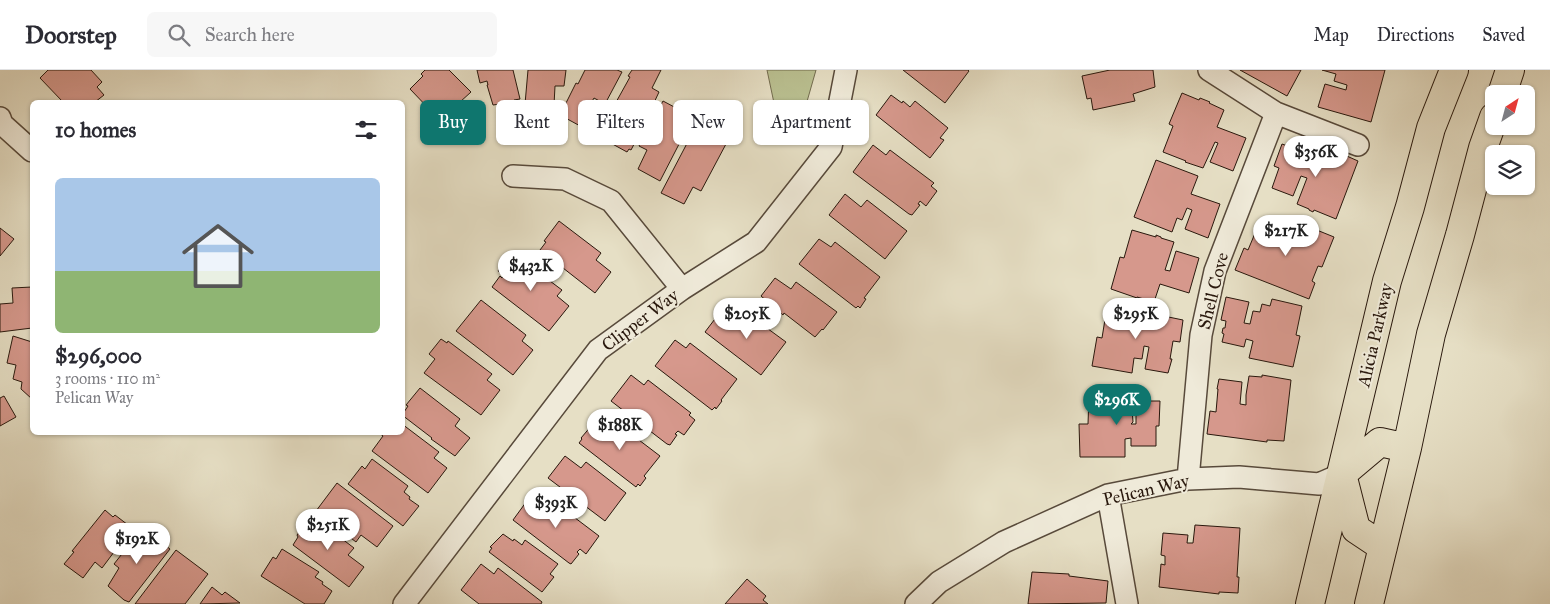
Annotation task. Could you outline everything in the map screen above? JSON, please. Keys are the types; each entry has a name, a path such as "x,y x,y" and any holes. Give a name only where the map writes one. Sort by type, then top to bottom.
{"main road":[{"name":"Alicia Parkway","path":"1310,604 1387,281 1410,207 1431,128 1454,70"},
{"path":"1505,85 1510,70"},
{"path":"1369,604 1408,448 1432,334 1488,135"},
{"path":"1383,547 1356,529 1342,474 1380,442 1408,448"}],"street":[{"name":"Clipper Way","path":"404,604 598,350 682,289 756,242 831,147 846,70"},
{"path":"1210,70 1276,113 1358,145"},
{"name":"Shell Cove","path":"1188,479 1201,335 1215,271 1276,113"},
{"path":"0,118 2,124 30,149"},
{"path":"513,176 564,179 611,201 682,289"},
{"name":"Pelican Way","path":"916,604 939,582 1004,542 1108,495 1188,479 1239,477 1319,484 1342,474"},
{"path":"1108,495 1128,604"}],"green space":[{"path":"767,70 816,70 807,100 773,100"}],"building":[{"path":"48,70 91,70 102,82 97,87 104,95 98,100 61,100 40,78"},
{"path":"425,70 449,70 471,92 462,100 421,100 410,89 423,76 421,74"},
{"path":"477,70 513,70 520,99 496,100 496,105 493,105 487,81 480,83"},
{"path":"528,70 566,70 564,86 555,86 554,100 525,100"},
{"path":"585,70 617,70 622,72 607,100 594,98 593,100 578,100 578,125 568,119 568,100 576,83 578,84"},
{"path":"632,70 661,70 652,88 659,92 655,100 617,100 630,77 628,76"},
{"path":"903,70 968,70 969,71 945,103"},
{"path":"1110,70 1153,70 1155,87 1133,94 1135,101 1093,110 1091,98 1087,99 1082,76"},
{"path":"1240,70 1301,70 1287,96"},
{"path":"1322,70 1385,70 1371,122 1318,107 1325,84 1346,90 1347,85 1334,81 1336,74"},
{"path":"1182,93 1210,102 1224,110 1217,127 1246,138 1233,171 1210,162 1218,143 1215,142 1203,168 1163,152 1173,126 1169,124"},
{"path":"891,95 910,107 915,101 948,128 940,138 944,140 930,158 876,115"},
{"path":"663,101 673,106 673,145 679,145 660,181 638,169 647,150 639,146 663,145"},
{"path":"1282,144 1304,152 1302,160 1308,162 1314,145 1331,151 1331,149 1358,161 1336,219 1314,210 1313,212 1297,204 1307,178 1301,176 1293,196 1272,188 1279,168 1274,166"},
{"path":"614,145 634,145 631,150 629,149 627,152"},
{"path":"686,145 725,145 701,191 693,187 684,204 661,193"},
{"path":"873,145 886,155 890,150 934,183 931,186 937,191 926,206 920,201 918,204 920,205 912,215 909,214 853,172"},
{"path":"1156,160 1198,176 1191,194 1220,204 1208,238 1185,229 1192,210 1187,208 1182,220 1177,218 1172,232 1134,217"},
{"path":"845,194 861,207 867,200 907,231 885,259 829,215"},
{"path":"1261,219 1281,227 1278,236 1285,239 1292,220 1334,237 1322,267 1318,266 1312,281 1315,283 1309,299 1235,270 1244,248 1248,250"},
{"path":"559,221 601,253 596,260 611,272 595,293 540,250 546,242 544,241"},
{"path":"0,228 14,239 0,256"},
{"path":"1132,230 1156,237 1156,235 1174,242 1165,270 1170,271 1176,251 1199,258 1189,293 1160,284 1154,302 1111,289 1120,257 1124,258"},
{"path":"819,239 831,247 835,242 880,277 864,298 866,299 860,308 858,306 856,308 799,264"},
{"path":"510,255 516,260 518,257 562,290 557,296 569,306 549,331 492,287 500,276 502,278 504,275 498,271"},
{"path":"775,278 791,289 796,282 837,312 815,337 784,313 783,315 761,296"},
{"path":"30,287 30,328 0,332 0,304 13,303 12,288"},
{"path":"1226,297 1249,302 1244,323 1250,324 1253,311 1260,312 1262,304 1270,306 1272,299 1302,306 1296,335 1300,336 1293,367 1249,358 1253,341 1246,339 1244,347 1222,342 1224,334 1222,333 1226,321 1221,320"},
{"path":"481,300 526,335 522,341 533,350 513,375 456,331"},
{"path":"1107,307 1124,310 1125,308 1183,320 1180,342 1173,341 1170,359 1172,359 1168,373 1145,369 1149,347 1144,346 1142,359 1134,358 1132,373 1092,366 1097,337 1102,338"},
{"path":"721,311 732,319 736,313 745,320 749,315 786,342 761,375 705,332"},
{"path":"13,336 30,341 30,397 21,389 22,382 13,379 16,365 7,363"},
{"path":"441,339 447,343 448,341 492,374 487,380 500,390 481,415 424,373 435,359 429,354"},
{"path":"675,340 686,348 690,343 737,379 716,409 715,407 712,410 655,366"},
{"path":"631,375 644,385 648,380 691,413 689,415 695,420 684,435 678,431 675,434 677,435 670,445 611,401"},
{"path":"1262,375 1291,380 1284,441 1267,440 1267,442 1207,434 1210,411 1216,412 1219,379 1242,382 1240,404 1246,405 1249,376 1262,377"},
{"path":"420,388 460,419 455,426 470,438 455,456 405,417 405,410 408,406 406,405"},
{"path":"1112,393 1131,395 1133,422 1131,424 1136,424 1136,401 1160,401 1159,426 1156,426 1156,446 1131,446 1131,438 1125,439 1125,457 1080,457 1079,424 1088,424 1089,395 1112,395"},
{"path":"4,396 16,417 0,426 0,398"},
{"path":"598,418 610,426 614,421 660,456 644,476 646,478 640,486 638,484 636,487 579,443"},
{"path":"405,426 439,452 434,458 447,468 428,493 372,451 383,436 382,435 405,435"},
{"path":"565,456 581,468 586,462 626,493 605,521 548,478"},
{"path":"372,459 408,486 404,492 410,497 409,499 419,506 403,526 348,484 362,466 365,469"},
{"path":"337,483 393,526 377,547 361,535 356,542 316,511"},
{"path":"532,494 554,511 558,505 599,536 586,554 580,549 577,552 579,554 571,564 513,520"},
{"path":"105,510 132,528 102,568 95,562 83,578 64,564"},
{"path":"312,516 354,548 348,555 364,567 349,587 293,545 298,537 297,535"},
{"path":"1195,525 1240,528 1238,593 1219,592 1219,594 1159,587 1161,564 1165,565 1165,556 1161,555 1163,533 1188,535 1187,543 1193,543"},
{"path":"140,531 149,538 152,535 170,549 129,602 108,586 119,568 114,564"},
{"path":"503,534 522,545 525,540 558,564 550,574 554,577 542,592 489,552 492,548 490,547"},
{"path":"282,549 319,572 315,577 332,591 324,604 305,604 261,576 273,557 276,559"},
{"path":"176,550 208,574 185,604 135,604"},
{"path":"481,564 494,574 498,568 542,602 541,604 479,604 461,590"},
{"path":"1032,572 1069,574 1069,576 1108,581 1106,603 1028,604"},
{"path":"747,579 766,596 763,600 768,604 725,604"},
{"path":"212,587 222,595 225,592 240,603 200,604"}]}
